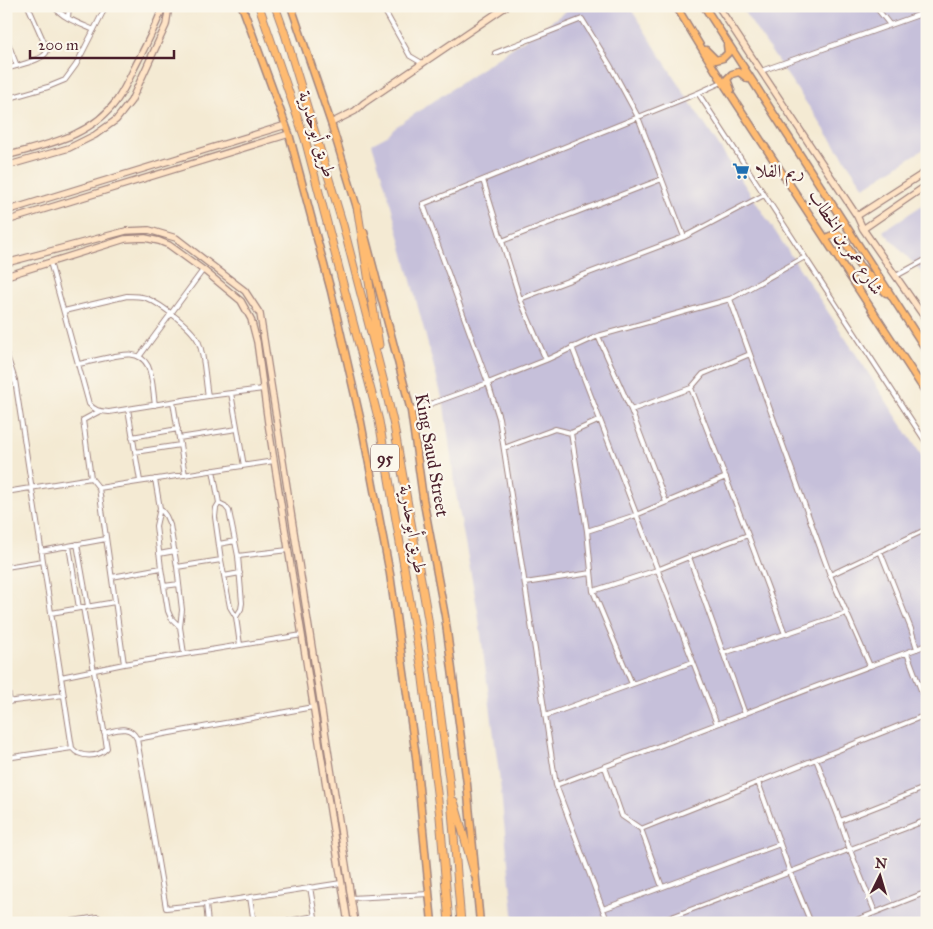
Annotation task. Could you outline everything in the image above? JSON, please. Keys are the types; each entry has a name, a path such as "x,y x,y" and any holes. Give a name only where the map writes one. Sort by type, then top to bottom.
{"highway":[{"name":"طريق أبوحدرية","path":"259,6 305,139 379,421 422,671 440,817 449,923"},
{"name":"طريق أبوحدرية","path":"275,6 286,34 343,225 394,426 428,619 450,786 461,923"},
{"path":"357,206 384,383"},
{"path":"450,786 475,875"}],"main road":[{"path":"242,6 289,134 331,291 361,422 390,574 416,757 432,923"},
{"name":"King Saud Street","path":"291,6 357,206 411,411 423,498 447,626 467,784 480,923"},
{"name":"شارع عمر بن الخطاب","path":"676,6 722,82 927,394"},
{"name":"شارع عمر بن الخطاب","path":"704,6 927,351"},
{"path":"690,29 709,54 716,60 723,58 728,53 727,46 708,13"},
{"path":"747,119 729,86 727,79 732,74 739,72 745,76 766,102"},
{"path":"826,239 837,234 841,236 859,265 897,305"}],"street":[{"path":"6,69 46,54 47,49 28,6"},
{"path":"54,6 55,10 68,18 94,30"},
{"path":"68,18 69,6"},
{"path":"6,99 48,87 64,80 76,65 106,6"},
{"path":"6,156 67,138 85,130 106,113 118,99 125,86 163,6"},
{"path":"6,166 69,148 95,135 116,120 131,101 166,25 169,6"},
{"path":"382,6 410,56 422,63"},
{"path":"331,123 355,111 507,6"},
{"path":"718,6 857,216 863,229 927,321"},
{"path":"876,6 890,25"},
{"path":"761,71 927,12"},
{"path":"495,53 582,19 638,117 684,237"},
{"path":"6,38 16,66"},
{"path":"608,923 556,785 499,418 423,204 722,82"},
{"path":"698,93 927,444"},
{"path":"6,211 286,125"},
{"path":"6,221 289,134"},
{"path":"857,216 927,171"},
{"path":"502,241 662,179"},
{"path":"483,180 520,299 546,360"},
{"path":"863,229 927,185"},
{"path":"520,299 684,237 764,195"},
{"path":"6,263 126,232 149,230 176,238 245,291 260,314 355,923"},
{"path":"6,276 125,239 145,238 169,245 241,301 250,319 257,342 274,461 348,923"},
{"path":"411,411 488,384 598,336 730,299 805,258"},
{"path":"896,276 927,259"},
{"path":"50,262 90,404 100,412"},
{"path":"139,357 203,270"},
{"path":"64,311 128,296 145,298 170,313 193,333 201,351 208,396"},
{"path":"730,299 830,575 870,666"},
{"path":"598,336 631,410 666,502"},
{"path":"572,348 717,724"},
{"path":"6,353 15,380 72,748 75,752 85,755 98,754 104,752 107,748 93,670 77,544"},
{"path":"79,364 125,354 143,358 148,366 155,405"},
{"path":"631,410 691,388 703,374 750,354"},
{"path":"6,382 15,380"},
{"path":"691,388 785,634"},
{"path":"124,664 99,488 91,478 84,418 100,412 263,389"},
{"path":"231,393 244,466"},
{"path":"173,402 185,474"},
{"path":"128,409 140,481"},
{"path":"504,448 555,429 570,433 600,420"},
{"path":"132,437 178,429"},
{"path":"179,438 237,429"},
{"path":"570,433 587,531 593,590 632,684"},
{"path":"135,452 180,445"},
{"path":"99,488 274,461"},
{"path":"213,470 219,503 215,512 221,560 230,607 236,617 240,645"},
{"path":"587,531 636,515 726,477"},
{"path":"6,492 91,478"},
{"path":"155,479 160,508 156,526 168,611 171,618 180,627"},
{"path":"219,503 229,511 238,556 242,603 241,610 236,617"},
{"path":"160,508 170,525 175,551 182,610 180,627 184,654"},
{"path":"830,575 927,529"},
{"path":"593,590 657,570 748,535"},
{"path":"41,551 106,539"},
{"path":"219,544 234,541"},
{"path":"69,546 84,607"},
{"path":"238,556 288,550"},
{"path":"159,554 175,551"},
{"path":"880,551 917,649"},
{"path":"689,557 745,714"},
{"path":"177,567 221,560"},
{"path":"6,567 43,561"},
{"path":"112,577 161,568"},
{"path":"224,576 240,573"},
{"path":"525,583 591,573"},
{"path":"164,586 179,584"},
{"path":"51,613 115,602"},
{"path":"723,653 846,613"},
{"path":"61,677 124,664 302,635"},
{"path":"556,785 927,645"},
{"path":"907,653 927,706"},
{"path":"545,716 693,662"},
{"path":"6,680 8,702 64,695"},
{"path":"137,739 314,707"},
{"path":"641,829 926,715"},
{"path":"104,733 130,730 134,732 137,739 166,908 206,904 341,882"},
{"path":"6,758 72,748"},
{"path":"816,759 850,850 876,912"},
{"path":"605,767 622,816 641,829 662,887"},
{"path":"758,782 790,872 811,923"},
{"path":"840,821 927,787"},
{"path":"656,923 927,820"},
{"path":"603,909 780,844"},
{"path":"310,887 316,923"},
{"path":"850,923 927,892"},
{"path":"351,898 429,894"},
{"path":"250,897 254,923"},
{"path":"206,904 208,923"},
{"path":"278,923 315,916"},
{"path":"60,923 98,917 99,923"},
{"path":"672,917 674,923"}],"shaded area":[{"path":"574,6 629,6 927,464 927,923 514,923 500,782 478,612 456,494 444,405 389,198 372,144 387,136 394,128"},
{"path":"740,6 927,6 927,147 864,187"},
{"path":"927,202 927,278 883,231"}],"place":[{"name":"ريم الفلا","path":"741,171"}]}
